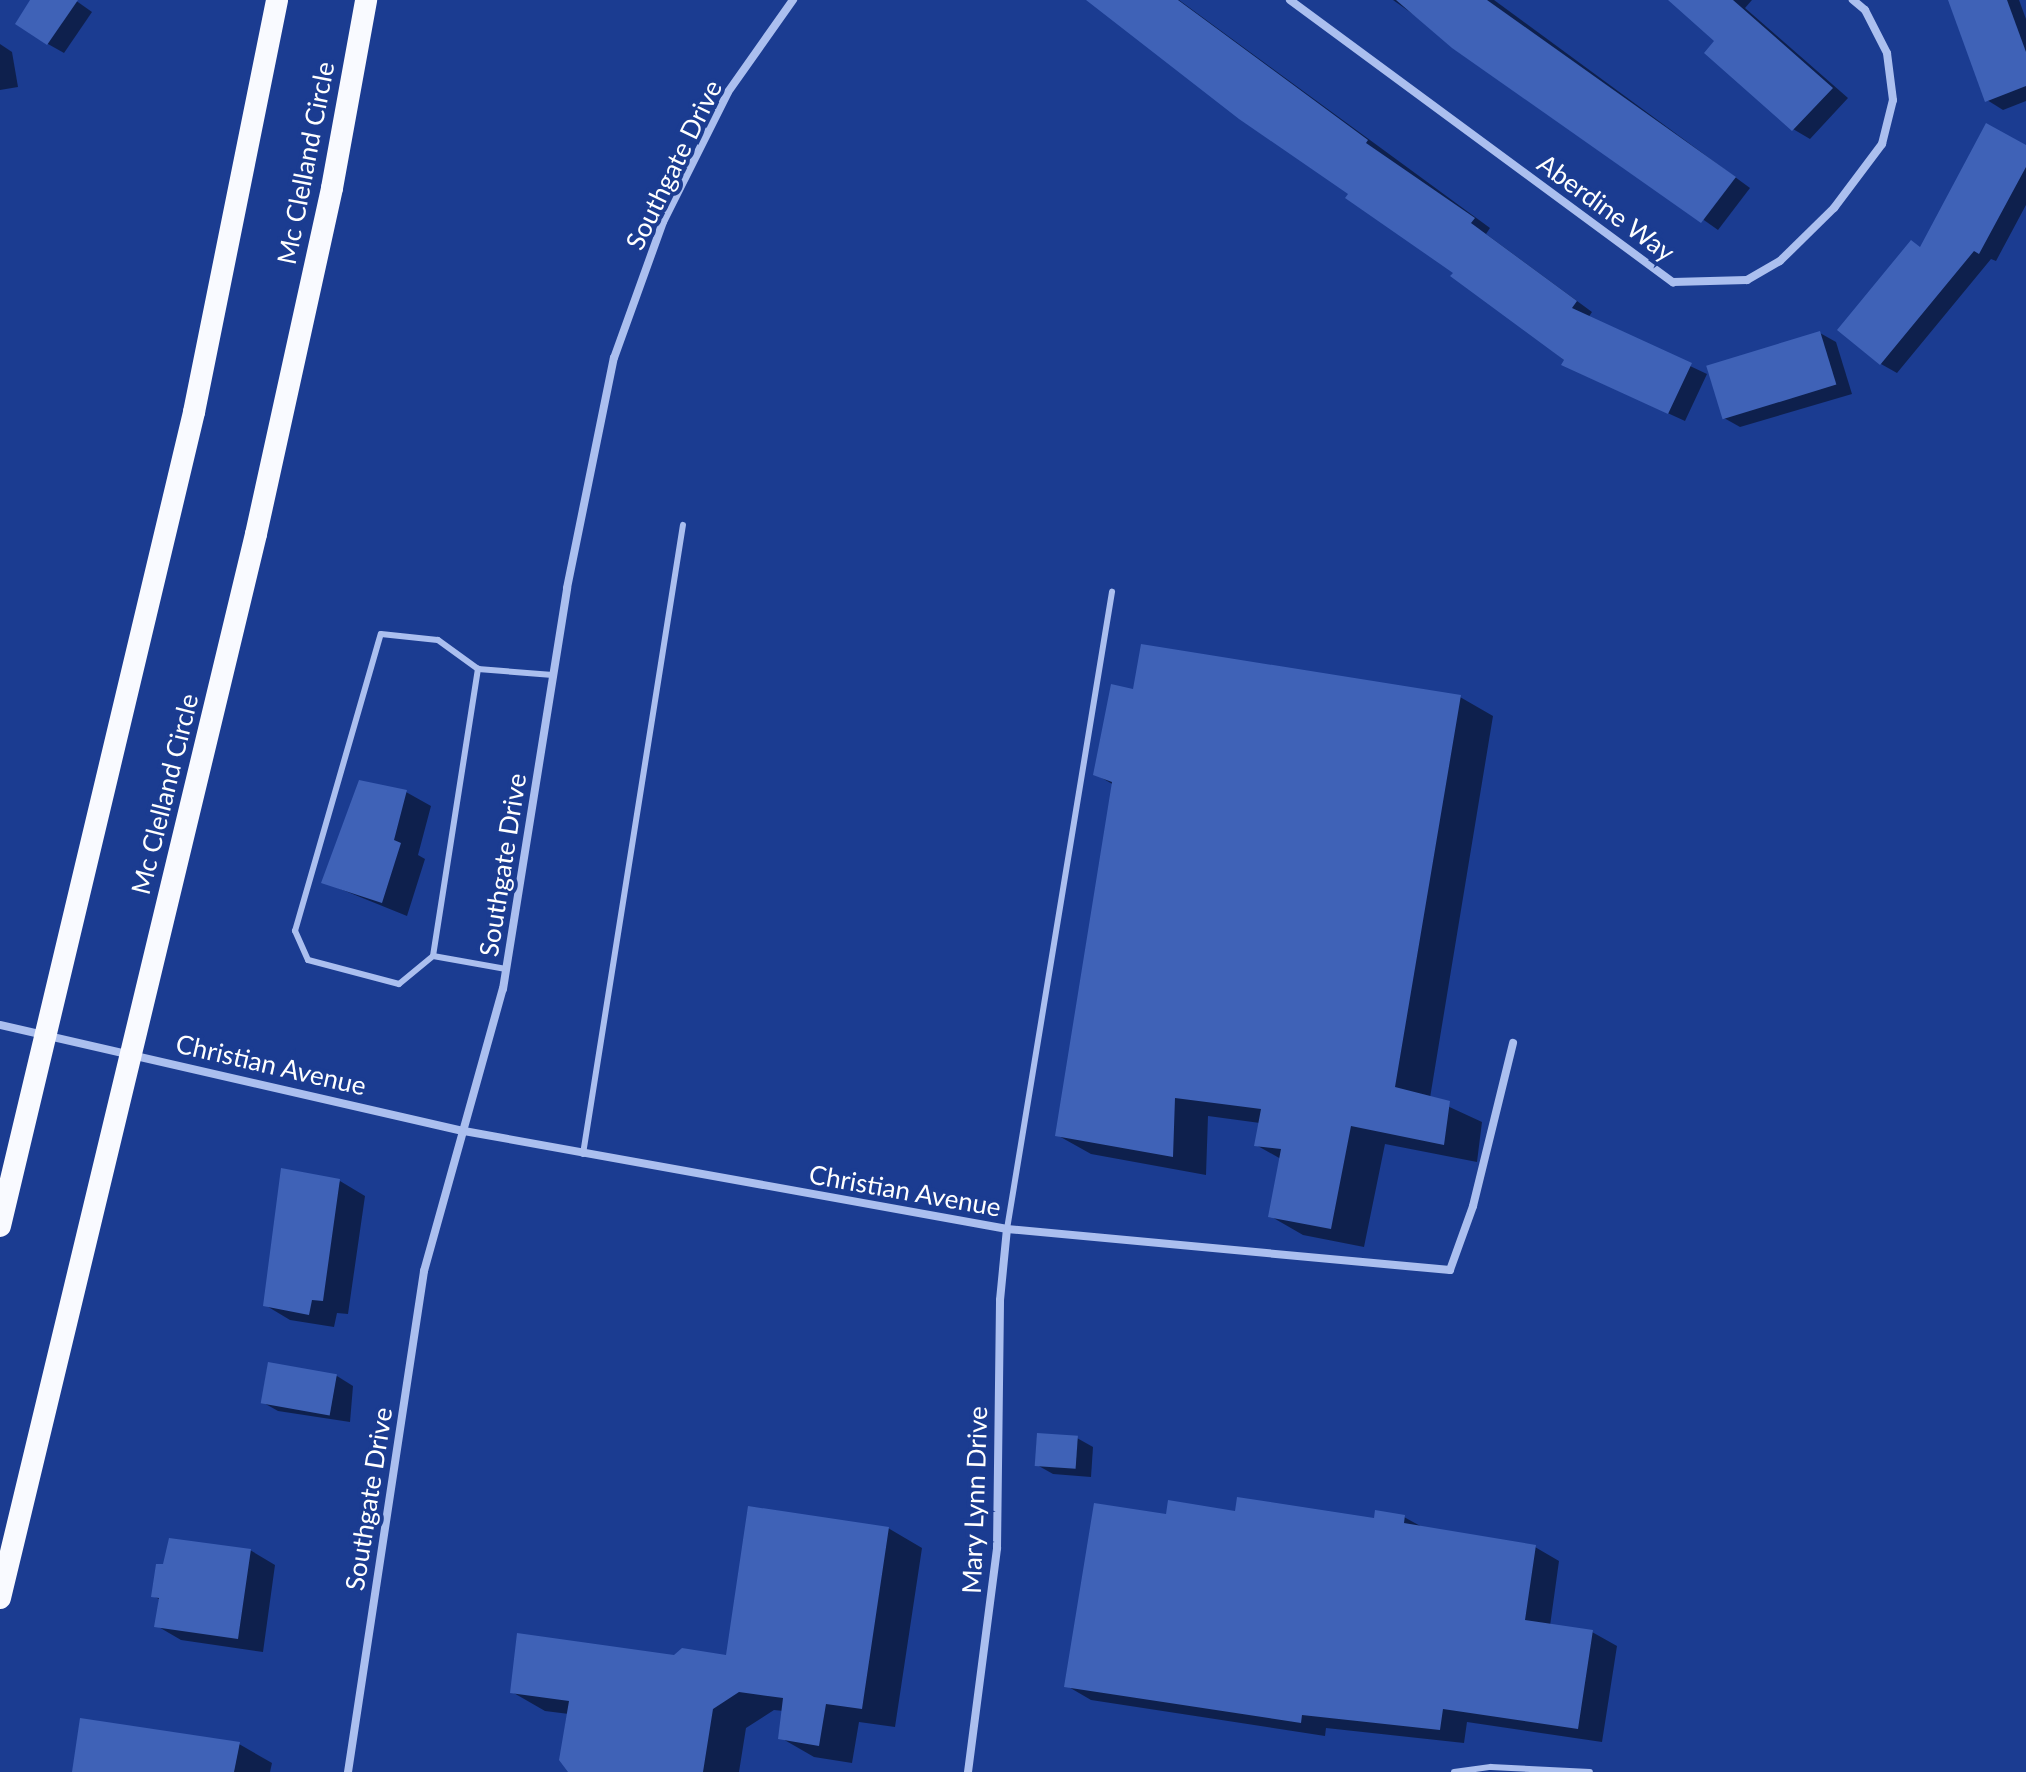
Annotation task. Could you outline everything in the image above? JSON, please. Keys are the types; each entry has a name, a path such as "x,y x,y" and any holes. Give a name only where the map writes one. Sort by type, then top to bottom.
{"highway":[{"path":"0,1226 194,412 277,0"},
{"name":"Mc Clelland Circle","path":"0,1598 295,358 366,0"}],"street":[{"name":"Southgate Drive","path":"348,1772 424,1271 506,969 553,675 614,358 663,222 728,92 793,0"},
{"name":"Aberdine Way","path":"1290,0 1673,282 1747,280 1780,261 1834,208 1882,144 1893,100 1887,53 1865,10 1853,0"},
{"name":"Christian Avenue","path":"0,1025 464,1131 1007,1229 1450,1270 1473,1206 1513,1043"},
{"name":"Mary Lynn Drive","path":"968,1772 997,1548 1000,1300 1007,1229"}],"lane":[{"path":"583,1154 683,525"},
{"path":"1007,1229 1112,592"},
{"path":"478,669 433,956 399,984 308,960 295,931 381,634 438,640 478,669 553,675"},
{"path":"433,956 506,969"},
{"path":"1454,1772 1590,1772"}],"building":[{"path":"30,0 78,0 47,45 15,24"},
{"path":"1086,0 1178,0 1368,140 1366,143 1475,218 1471,223 1577,301 1572,308 1692,363 1668,414 1561,365 1564,360 1450,276 1453,273 1345,198 1348,194 1239,119"},
{"path":"1396,0 1487,0 1736,177 1701,223 1452,48"},
{"path":"1668,0 1733,0 1833,88 1792,131 1704,53 1714,41"},
{"path":"1948,0 2007,0 2026,52 2026,86 1985,102"},
{"path":"1986,123 2026,145 2026,167 1979,254 1974,251 1880,365 1837,330 1911,240 1920,247"},
{"path":"1820,331 1836,385 1723,419 1706,366"},
{"path":"1141,644 1461,695 1395,1087 1450,1101 1444,1145 1351,1126 1331,1229 1268,1217 1281,1149 1254,1146 1261,1109 1175,1098 1173,1157 1055,1136 1112,782 1093,775 1111,684 1133,689"},
{"path":"359,780 407,790 394,840 401,843 382,903 321,883"},
{"path":"281,1168 340,1179 323,1301 312,1300 309,1315 263,1306"},
{"path":"268,1362 337,1374 330,1416 261,1403"},
{"path":"1037,1433 1078,1436 1076,1469 1035,1466"},
{"path":"1237,1497 1374,1518 1375,1510 1405,1515 1404,1523 1536,1545 1525,1620 1593,1630 1578,1729 1443,1709 1440,1730 1302,1715 1301,1723 1064,1687 1094,1503 1166,1514 1168,1500 1235,1511"},
{"path":"748,1506 889,1527 862,1709 826,1704 819,1746 778,1739 783,1698 739,1692 713,1709 703,1772 568,1772 559,1760 569,1701 510,1693 517,1633 674,1655 682,1648 726,1655"},
{"path":"169,1538 251,1549 238,1639 154,1627 159,1598 151,1597 156,1564 163,1564"},
{"path":"80,1718 240,1742 234,1772 72,1772"}]}
